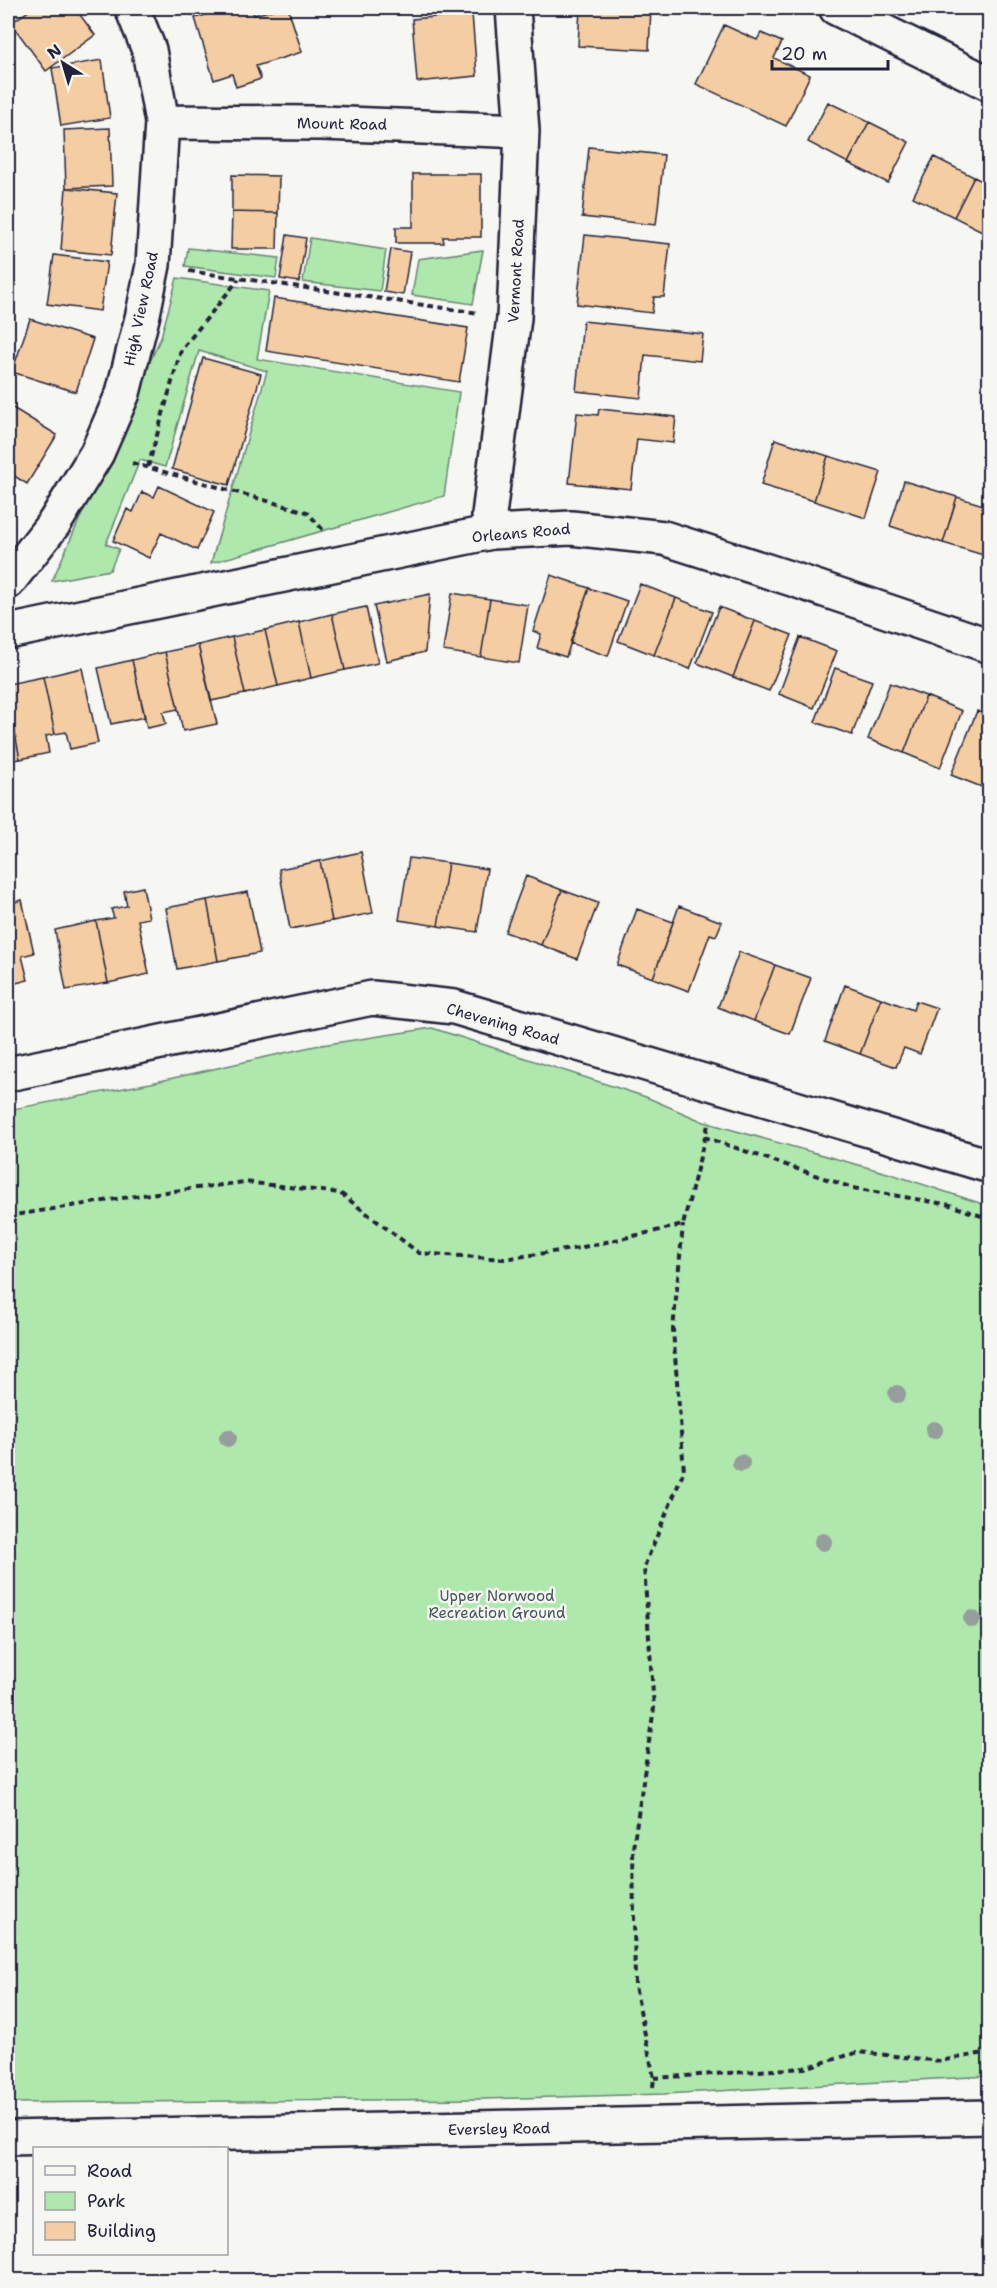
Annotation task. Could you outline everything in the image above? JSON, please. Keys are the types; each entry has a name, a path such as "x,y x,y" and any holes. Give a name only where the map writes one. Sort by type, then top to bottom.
{"street":[{"name":"High View Road","path":"8,582 55,522 97,453 123,393 153,265 162,122 149,50 132,8"},
{"name":"Vermont Road","path":"492,532 489,515 514,318 522,130 513,8"},
{"path":"836,8 990,84"},
{"name":"Mount Road","path":"162,122 322,123 522,130"},
{"name":"Orleans Road","path":"8,632 492,532 571,528 664,538 990,646"},
{"name":"Chevening Road","path":"8,1074 372,998 454,1007 990,1166"},
{"name":"Eversley Road","path":"8,2138 990,2117"}],"path":[{"path":"153,265 514,318"},
{"path":"148,467 181,350 239,279"},
{"path":"97,453 307,512 327,534"},
{"path":"648,2125 654,2078 635,1986 633,1848 654,1708 644,1567 684,1471 673,1330 683,1225 711,1114"},
{"path":"704,1137 853,1188 950,1205 990,1218"},
{"path":"8,1216 245,1182 340,1193 419,1253 504,1259 579,1248 683,1225"},
{"path":"654,2078 804,2068 859,2052 939,2061 990,2052"}],"green space":[{"path":"310,238 386,250 380,291 303,282"},
{"path":"188,248 279,258 276,278 185,266"},
{"path":"483,250 473,304 412,295 418,259"},
{"path":"177,278 269,291 257,359 459,392 444,496 211,563 267,371 199,351 165,467 140,460 106,544 119,549 110,570 52,581 161,337"},
{"name":"Upper Norwood Recreation Ground","path":"432,1028 646,1097 704,1122 891,1174 989,1206 989,2076 664,2094 483,2099 8,2103 8,1110 151,1083 315,1046"}],"building":[{"path":"33,8 75,8 95,35 46,71 11,23"},
{"path":"188,8 206,8 192,15"},
{"path":"228,8 252,8 254,15 279,8 288,8 302,52 256,66 261,79 236,87 232,74 214,80 195,18"},
{"path":"580,8 651,8 649,50 578,46"},
{"path":"955,8 971,8 969,13"},
{"path":"990,8 990,23 984,20"},
{"path":"472,14 477,76 417,82 412,19"},
{"path":"724,25 757,40 761,33 782,42 774,58 810,75 786,126 696,84"},
{"path":"102,60 110,118 61,126 52,68"},
{"path":"828,102 869,122 848,163 808,142"},
{"path":"869,122 909,142 888,183 848,163"},
{"path":"110,128 112,186 66,188 64,130"},
{"path":"589,147 664,155 656,225 582,217"},
{"path":"934,157 974,177 954,217 913,197"},
{"path":"413,174 481,174 481,237 443,237 444,243 396,243 396,227 413,227"},
{"path":"232,175 279,176 278,213 232,212"},
{"path":"974,177 990,185 990,235 954,217"},
{"path":"66,188 117,193 111,255 61,250"},
{"path":"232,212 278,213 277,249 231,249"},
{"path":"287,235 306,238 299,282 280,279"},
{"path":"585,235 670,244 664,297 654,297 652,313 577,304"},
{"path":"391,249 410,252 403,295 384,292"},
{"path":"54,255 107,262 100,311 47,304"},
{"path":"274,298 468,328 459,382 266,351"},
{"path":"30,319 93,339 76,392 12,372"},
{"path":"583,321 703,334 700,361 645,355 641,398 576,391"},
{"path":"203,358 261,374 229,485 172,469"},
{"path":"8,405 57,435 27,484 8,472"},
{"path":"599,409 676,417 673,443 637,439 631,489 569,483 577,413 598,415"},
{"path":"775,439 828,456 814,501 761,485"},
{"path":"828,456 881,472 866,518 814,501"},
{"path":"904,481 957,497 943,543 890,526"},
{"path":"159,486 214,512 197,550 161,533 149,558 113,541 127,509 133,512 142,492 154,497"},
{"path":"957,497 990,507 990,557 943,543"},
{"path":"551,575 589,588 566,657 537,648 541,634 533,631"},
{"path":"640,584 676,598 654,655 618,641"},
{"path":"589,588 627,601 608,656 570,643"},
{"path":"452,593 490,599 481,657 443,651"},
{"path":"430,594 425,652 387,661 374,606"},
{"path":"676,598 712,612 690,669 654,655"},
{"path":"490,599 528,605 519,663 481,657"},
{"path":"366,607 378,663 345,670 332,614"},
{"path":"719,607 755,621 733,677 697,663"},
{"path":"332,614 345,670 311,678 299,622"},
{"path":"755,621 792,635 769,691 733,677"},
{"path":"299,622 311,678 278,686 265,630"},
{"path":"265,630 278,686 245,694 232,637"},
{"path":"232,637 245,694 211,701 198,645"},
{"path":"800,637 837,651 814,708 779,694"},
{"path":"198,645 217,724 183,731 165,652"},
{"path":"165,652 178,709 163,712 166,724 147,728 132,660"},
{"path":"132,660 145,717 111,724 98,668"},
{"path":"82,668 98,743 70,749 66,732 55,734 43,677"},
{"path":"835,668 872,681 852,735 815,722"},
{"path":"43,677 55,734 46,736 49,753 20,759 8,698 8,684"},
{"path":"890,683 926,696 904,753 868,739"},
{"path":"926,696 962,711 940,768 904,753"},
{"path":"8,698 20,759 8,761"},
{"path":"977,711 990,716 990,783 987,789 951,775"},
{"path":"361,852 373,913 332,921 320,861"},
{"path":"409,858 448,863 438,926 399,920"},
{"path":"320,861 332,921 290,929 279,869"},
{"path":"448,863 487,869 477,932 438,926"},
{"path":"526,876 562,890 541,945 505,932"},
{"path":"143,887 149,918 138,920 149,974 108,983 96,921 114,918 111,909 127,906 124,891"},
{"path":"8,889 11,903 22,900 34,953 22,956 28,980 8,985"},
{"path":"562,890 598,903 577,959 541,945"},
{"path":"248,892 260,953 218,961 207,900"},
{"path":"207,900 218,961 177,969 166,908"},
{"path":"679,906 722,922 716,936 710,934 689,991 653,978"},
{"path":"637,909 673,922 653,978 617,965"},
{"path":"96,921 108,983 66,990 55,930"},
{"path":"739,952 775,965 754,1021 718,1007"},
{"path":"775,965 811,978 790,1034 754,1021"},
{"path":"845,985 881,998 860,1054 825,1041"},
{"path":"881,998 913,1010 916,1001 937,1008 920,1054 904,1048 896,1067 860,1054"}]}
